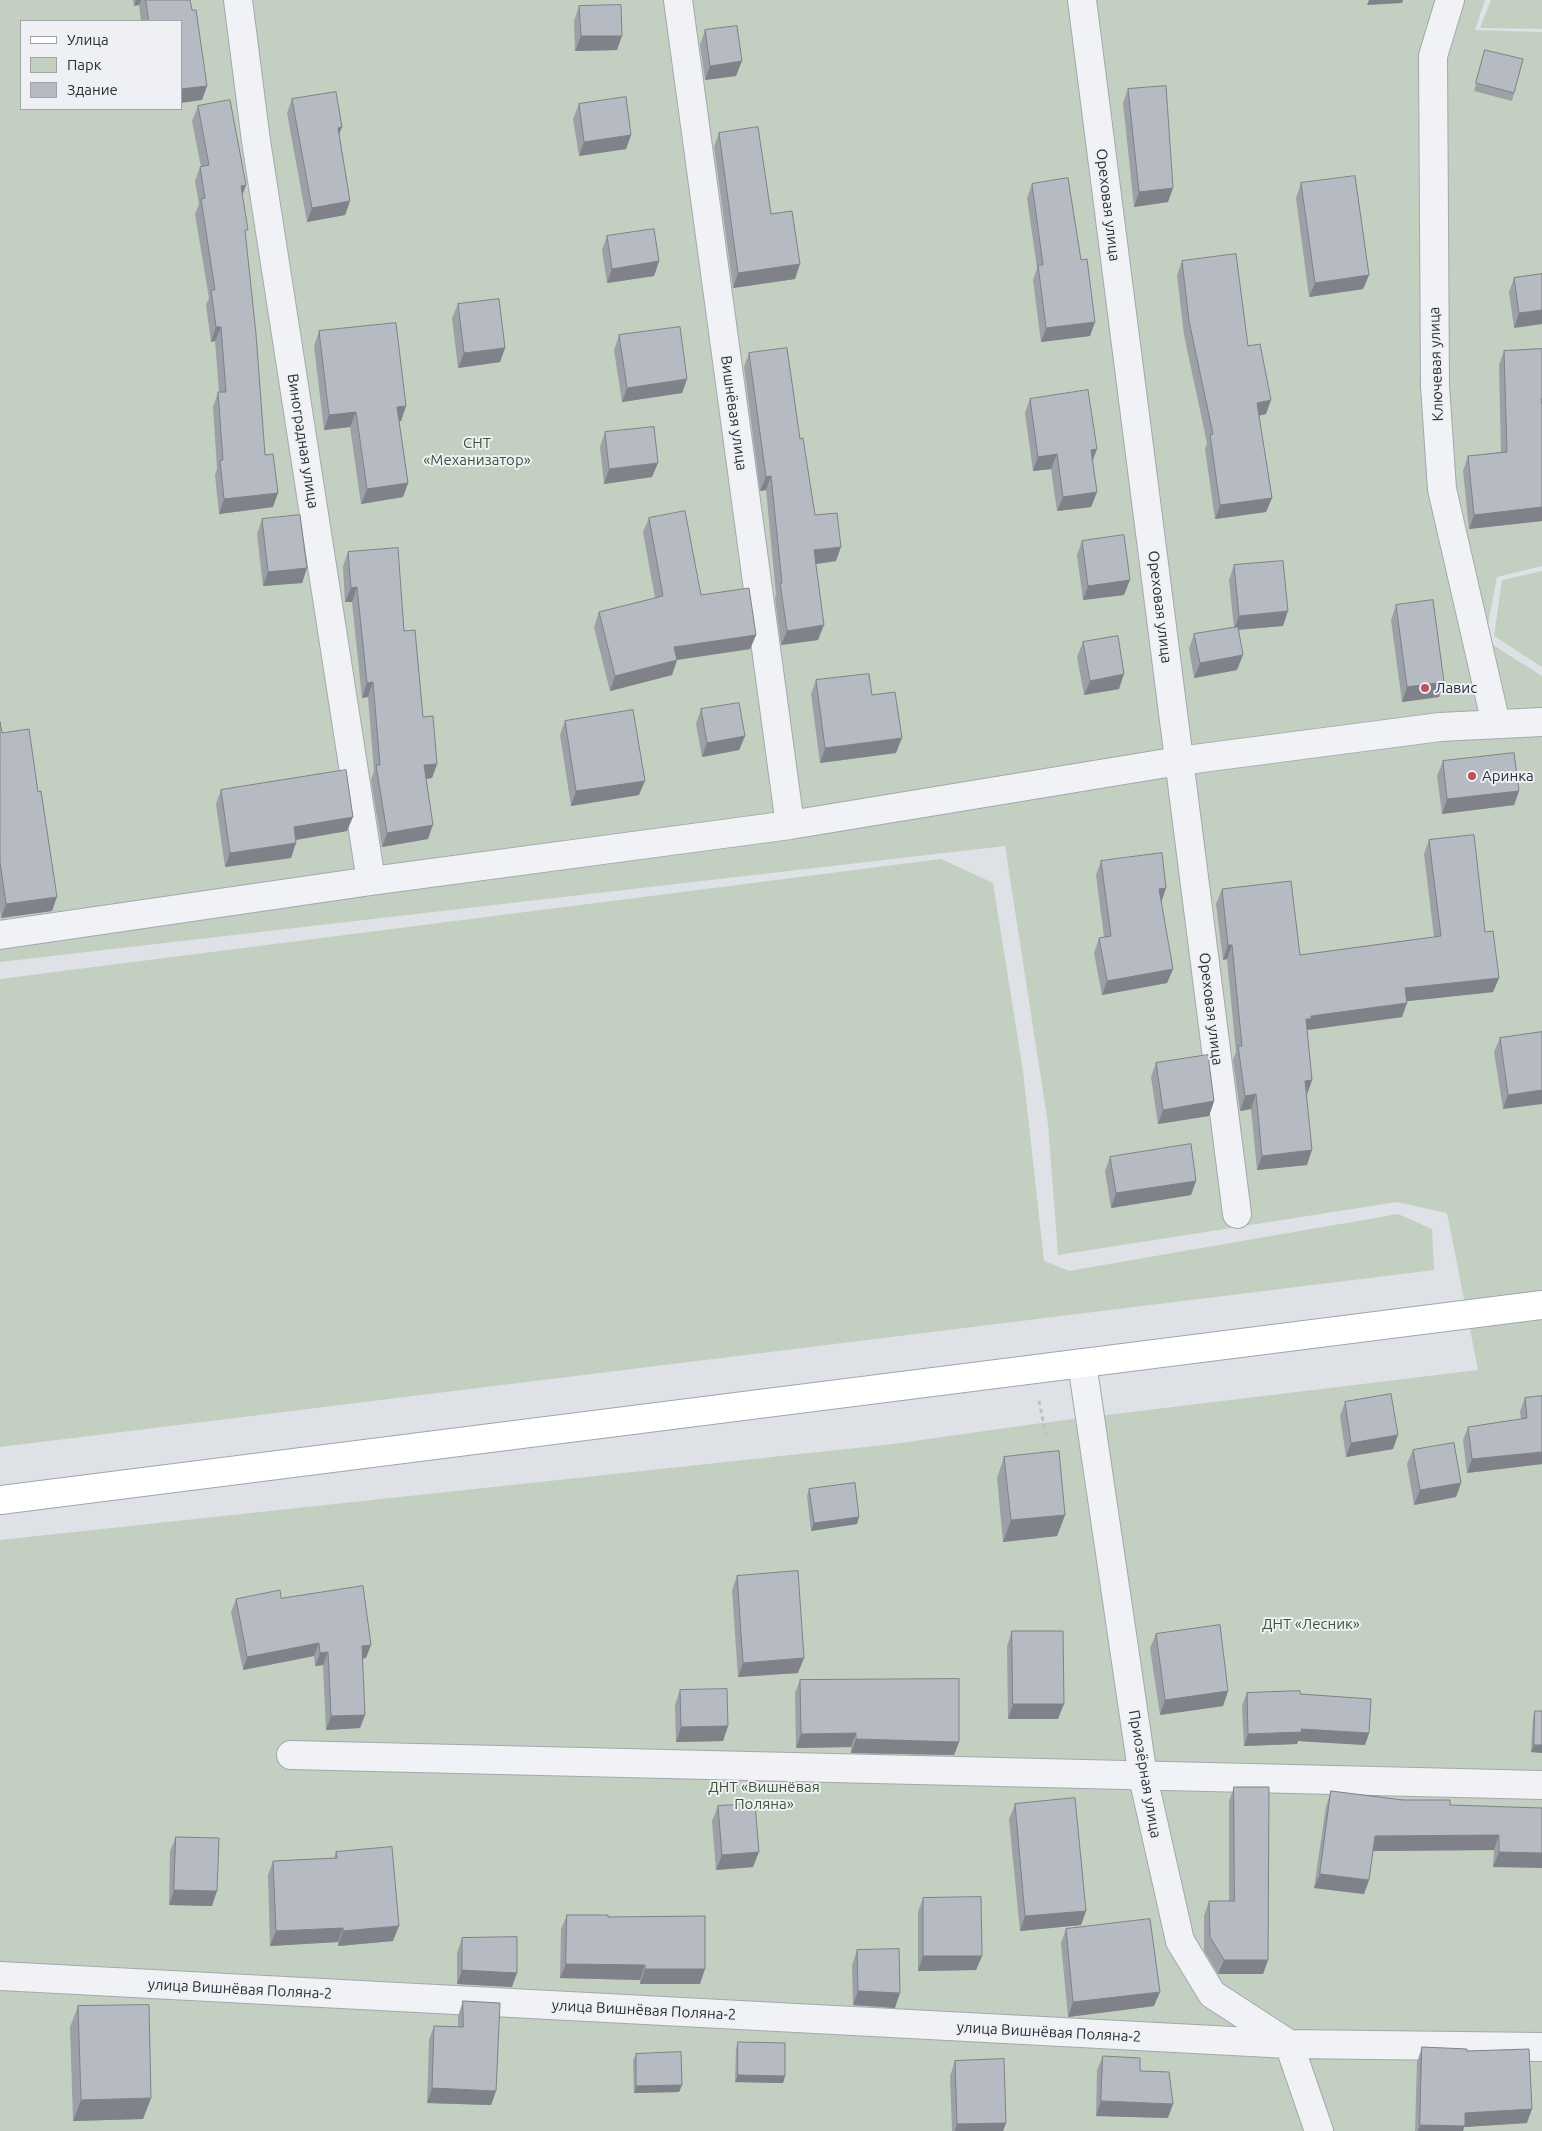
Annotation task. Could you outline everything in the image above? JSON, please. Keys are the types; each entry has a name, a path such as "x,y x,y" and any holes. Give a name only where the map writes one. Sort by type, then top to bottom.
{"main road":[{"path":"0,1500 1542,1305"}],"street":[{"name":"Виноградная улица","path":"238,0 256,142 372,882"},
{"name":"Вишнёвая улица","path":"678,0 790,825"},
{"name":"Ореховая улица","path":"1082,0 1237,1214"},
{"name":"Ключевая улица","path":"1450,0 1433,56 1434,386 1442,490 1496,724"},
{"path":"0,935 790,825 1179,761 1440,728 1542,722"},
{"name":"Приозёрная улица","path":"1082,1363 1143,1777 1180,1941 1212,1994 1289,2044"},
{"path":"292,1754 1143,1777 1542,1785"},
{"name":"улица Вишнёвая Поляна-2","path":"0,1976 1289,2044 1542,2047"},
{"path":"1289,2044 1319,2131"}],"green space":[{"path":"0,0 1485,0 1475,30 1542,32 1542,566 1497,577 1485,640 1542,676 1542,2131 0,2131 0,1540 893,1444 1049,1422 1478,1370 1447,1213 1397,1202 1058,1255 1048,1124 1005,846 0,962"},
{"path":"1491,0 1542,0 1542,29 1480,28"},
{"path":"1542,571 1542,667 1494,636 1502,580"},
{"path":"941,859 993,883 1023,1071 1044,1261 1069,1271 1398,1214 1432,1229 1434,1270 0,1447 0,979"}],"building":[{"path":"146,0 190,0 192,10 196,10 207,86 182,89 182,20 149,20"},
{"path":"621,5 622,36 581,36 579,6"},
{"path":"737,26 742,61 710,66 705,30"},
{"path":"1485,50 1523,59 1514,93 1476,83"},
{"path":"1166,86 1173,188 1139,192 1128,89"},
{"path":"336,92 342,127 338,128 350,201 312,208 292,99"},
{"path":"626,97 631,135 584,142 579,104"},
{"path":"230,100 246,185 241,186 248,230 245,230 256,334 265,455 273,454 278,493 224,499 220,461 223,460 218,392 226,392 221,327 216,327 211,290 215,290 201,199 205,198 200,167 209,165 198,106"},
{"path":"758,127 771,214 792,211 800,264 738,273 719,133"},
{"path":"1355,176 1369,275 1315,283 1301,183"},
{"path":"1068,178 1081,260 1087,259 1095,322 1046,328 1038,265 1043,265 1032,184"},
{"path":"654,229 659,261 612,269 607,236"},
{"path":"1236,254 1248,346 1260,344 1271,400 1257,403 1272,498 1220,505 1210,435 1213,434 1189,321 1182,261"},
{"path":"1542,274 1542,310 1519,313 1514,278"},
{"path":"499,299 505,348 464,353 458,304"},
{"path":"396,323 406,406 397,407 408,483 367,489 356,412 329,415 319,331"},
{"path":"680,327 687,379 627,388 619,335"},
{"path":"787,348 800,439 803,438 815,515 837,513 841,547 814,550 824,625 787,631 780,583 782,583 771,476 766,477 749,353"},
{"path":"1542,349 1542,507 1474,515 1468,456 1507,452 1504,351"},
{"path":"1088,390 1097,449 1091,450 1097,492 1063,497 1057,454 1038,457 1030,399"},
{"path":"654,427 658,463 609,469 605,432"},
{"path":"685,511 701,595 749,588 756,635 674,647 677,660 615,676 599,612 663,596 649,518"},
{"path":"300,515 307,568 268,572 262,519"},
{"path":"1124,535 1130,580 1088,586 1082,541"},
{"path":"398,548 404,631 415,630 423,717 433,716 437,764 424,765 433,825 387,833 376,765 380,765 373,682 367,683 357,587 351,588 348,552"},
{"path":"1283,561 1288,611 1239,616 1234,565"},
{"path":"1433,600 1444,682 1407,687 1396,605"},
{"path":"1238,627 1243,655 1200,663 1194,634"},
{"path":"1118,636 1124,674 1090,681 1083,642"},
{"path":"869,674 872,695 895,692 902,738 825,748 816,680"},
{"path":"739,703 745,736 707,743 701,709"},
{"path":"633,710 645,781 576,791 565,721"},
{"path":"0,722 2,733 29,729 38,792 41,791 57,897 6,904 0,862"},
{"path":"1514,753 1519,791 1447,799 1443,761"},
{"path":"346,770 353,817 294,827 296,843 230,853 221,790"},
{"path":"1474,835 1485,932 1493,931 1499,978 1405,988 1407,1003 1311,1016 1311,1019 1306,1019 1312,1080 1305,1081 1312,1150 1262,1156 1256,1094 1245,1096 1238,1046 1242,1046 1232,945 1228,945 1222,889 1291,881 1300,955 1441,936 1429,840"},
{"path":"1162,853 1166,888 1159,889 1173,969 1107,981 1099,938 1111,936 1101,861"},
{"path":"1542,1032 1542,1090 1508,1095 1500,1038"},
{"path":"1208,1055 1214,1101 1163,1110 1156,1063"},
{"path":"1191,1144 1196,1181 1116,1193 1110,1157"},
{"path":"1391,1394 1398,1435 1351,1443 1345,1402"},
{"path":"1542,1396 1542,1452 1472,1459 1468,1427 1527,1418 1525,1398"},
{"path":"1454,1443 1461,1483 1420,1490 1413,1450"},
{"path":"1059,1451 1065,1515 1011,1520 1004,1457"},
{"path":"855,1483 859,1517 814,1523 809,1489"},
{"path":"798,1571 804,1658 743,1663 737,1576"},
{"path":"363,1586 371,1645 362,1646 365,1715 331,1716 328,1652 320,1653 319,1643 247,1657 236,1599 280,1590 281,1598"},
{"path":"1220,1625 1228,1691 1165,1700 1156,1634"},
{"path":"1012,1631 1063,1631 1064,1704 1013,1704"},
{"path":"959,1679 959,1742 856,1739 856,1733 801,1734 800,1680"},
{"path":"727,1689 728,1726 681,1727 680,1690"},
{"path":"1300,1691 1300,1694 1371,1699 1369,1733 1301,1729 1302,1732 1248,1734 1247,1693"},
{"path":"1535,1711 1542,1711 1542,1745 1534,1745"},
{"path":"1234,1787 1269,1787 1268,1960 1224,1960 1210,1937 1209,1901 1234,1901"},
{"path":"1331,1791 1403,1800 1450,1800 1450,1805 1542,1808 1542,1853 1499,1852 1499,1835 1375,1836 1369,1880 1320,1874"},
{"path":"1075,1798 1086,1911 1025,1916 1015,1804"},
{"path":"755,1804 759,1852 722,1855 718,1806"},
{"path":"176,1837 219,1838 217,1891 174,1890"},
{"path":"392,1847 399,1926 343,1931 343,1928 276,1931 273,1861 337,1858 336,1852"},
{"path":"981,1897 982,1956 923,1956 923,1898"},
{"path":"567,1915 608,1915 608,1917 705,1916 705,1969 645,1969 645,1965 566,1964"},
{"path":"1150,1919 1160,1992 1073,2002 1066,1929"},
{"path":"517,1937 517,1973 462,1970 462,1938"},
{"path":"899,1949 900,1993 858,1991 857,1950"},
{"path":"463,2001 500,2003 496,2091 432,2088 434,2026 463,2027"},
{"path":"149,2005 151,2098 81,2100 78,2006"},
{"path":"738,2042 785,2043 785,2076 738,2075"},
{"path":"1422,2047 1467,2049 1467,2051 1529,2049 1532,2109 1465,2113 1465,2126 1420,2125"},
{"path":"681,2052 682,2085 636,2086 636,2054"},
{"path":"1103,2056 1140,2058 1140,2071 1169,2072 1173,2104 1101,2101"},
{"path":"1004,2059 1006,2123 957,2124 955,2061"}],"place":[{"name":"Лавис","path":"1425,688"},
{"name":"Аринка","path":"1472,776"}],"park label":[{"name":"СНТ «Механизатор»","path":"477,452"},
{"name":"ДНТ «Лесник»","path":"1311,1624"},
{"name":"ДНТ «Вишнёвая Поляна»","path":"764,1796"}]}
